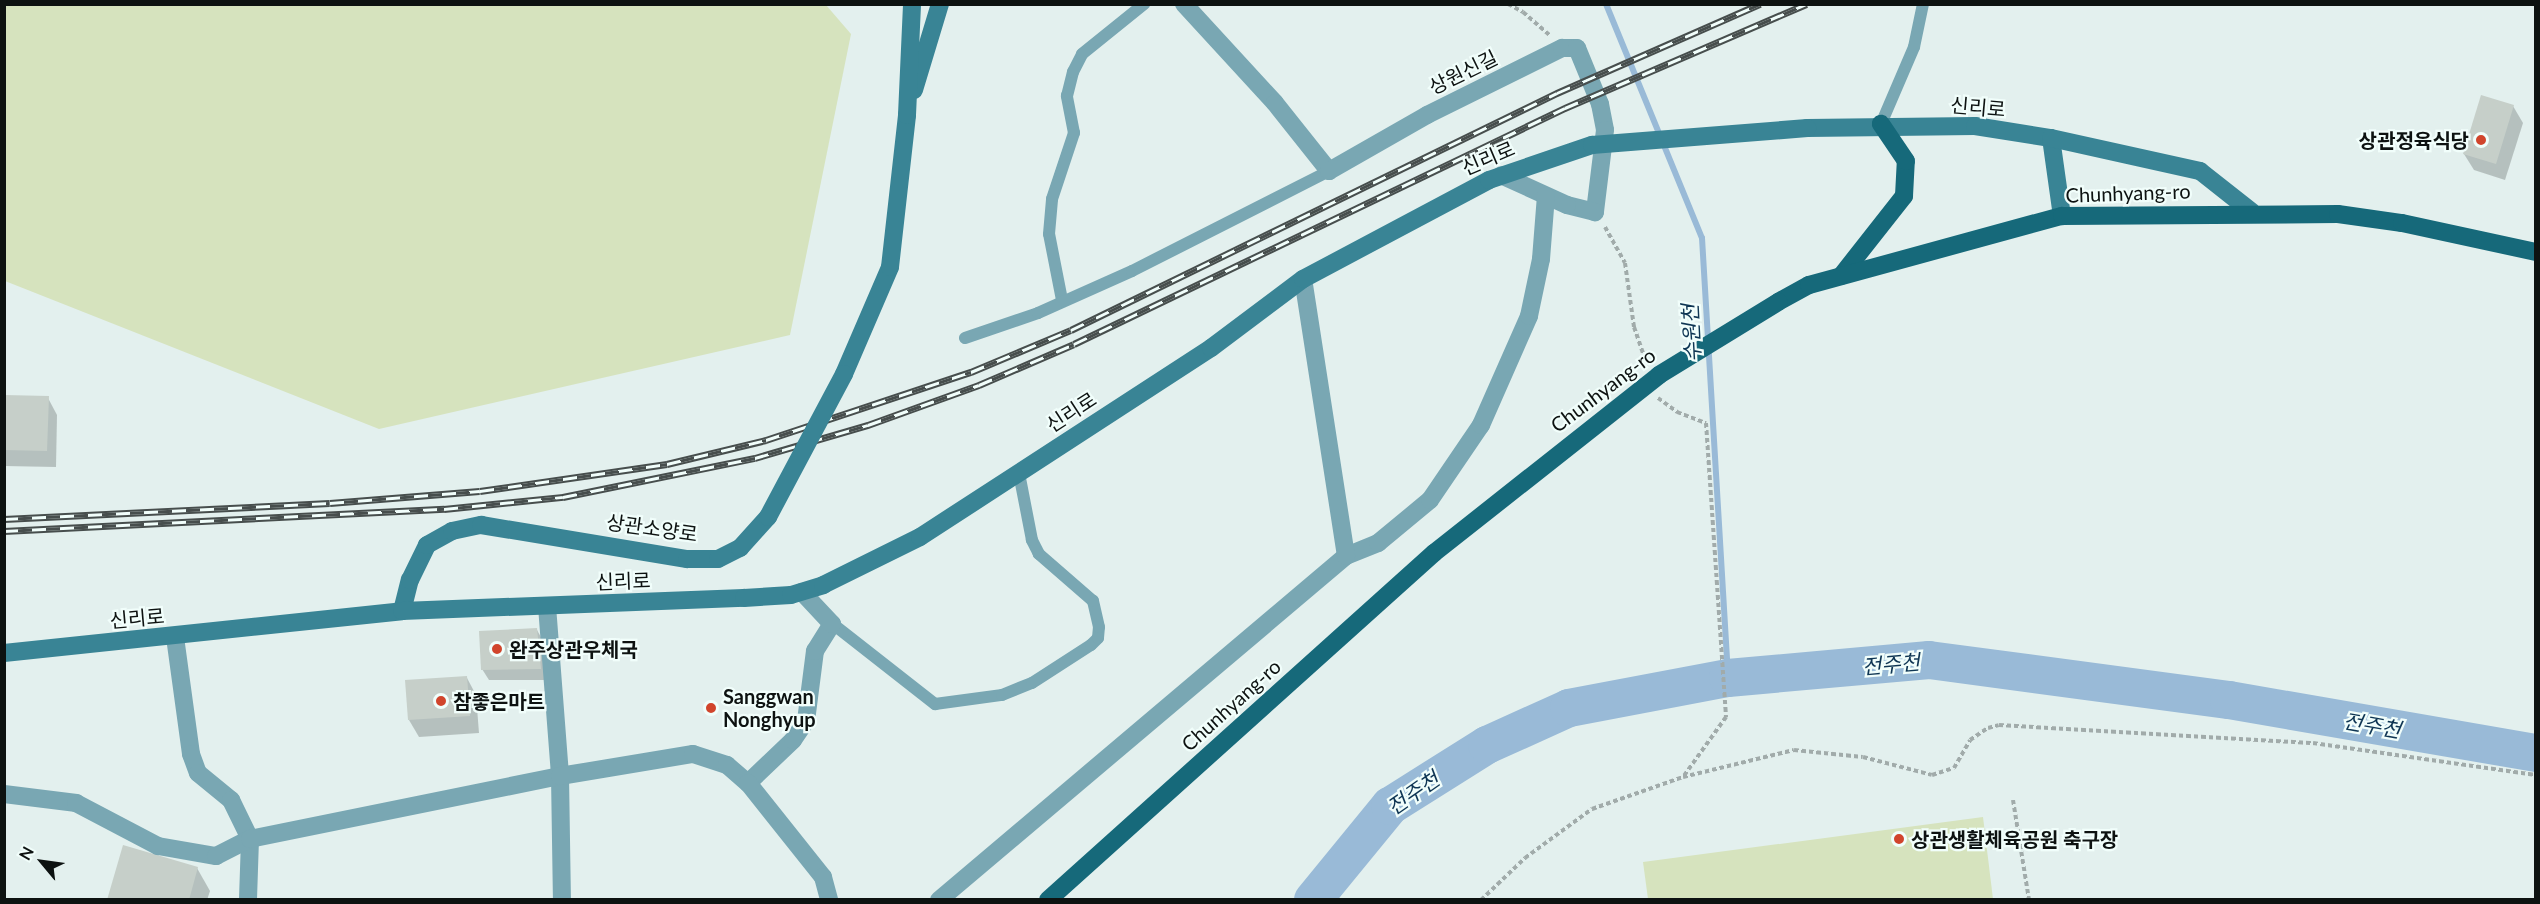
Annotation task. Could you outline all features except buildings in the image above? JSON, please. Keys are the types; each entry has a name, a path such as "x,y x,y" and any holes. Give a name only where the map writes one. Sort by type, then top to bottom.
{"main road":[{"path":"907,115 912,4"},
{"path":"907,115 940,4"},
{"name":"상관소양로","path":"402,611 410,580 427,545 452,531 481,525 687,559 718,559 740,548 768,517 844,374 890,267 907,115"},
{"path":"1841,276 1904,196 1906,162 1881,124"},
{"name":"신리로","path":"4,653 176,637 402,611 744,598 802,591 848,575 920,537 1211,348 1303,279 1501,175 1592,145 1881,124 1975,126 2051,138 2199,171 2252,212"},
{"path":"2051,138 2062,216"},
{"name":"Chunhyang-ro","path":"1048,900 1434,553 1659,375 1809,285 2062,216 2252,212 2338,214 2402,223 2535,252"}],"street":[{"path":"1184,4 1275,103 1329,171"},
{"path":"1501,175 1546,195 1595,212 1605,130 1600,104 1577,48 1562,48"},
{"name":"상원신길","path":"1329,171 1427,114 1562,48"},
{"path":"939,900 1346,556 1378,543 1430,500 1481,425 1529,316 1541,259 1546,195"},
{"path":"1303,279 1346,556"},
{"path":"748,783 793,740 806,721 815,651 832,624 802,591"},
{"path":"547,606 560,776 562,900"},
{"path":"176,637 191,754 198,773 231,800 250,838 248,900"},
{"path":"4,794 76,803 158,846 194,855 216,856 250,838 560,776 693,754 727,765 748,783 823,877 829,900"}],"lane":[{"path":"1062,300 1048,234 1052,199 1074,133 1067,96 1073,72 1082,54 1144,4"},
{"path":"1881,124 1914,47 1923,4"},
{"path":"965,338 1038,313 1062,300 1132,271 1329,171"},
{"path":"829,621 935,704 1002,694 1032,683 1091,645 1098,638 1099,627 1093,600 1039,554 1032,540 1019,473"}],"path":[{"path":"1508,4 1524,12 1562,48"},
{"path":"1595,212 1625,263 1634,327 1648,368"},
{"path":"1655,388 1658,398 1677,412 1706,423 1723,706 1726,717 1683,777"},
{"path":"1481,900 1525,858 1592,809 1683,777 1794,750 1863,757 1932,775 1954,768 1970,740 1988,728 1999,725 2313,743 2535,776"},
{"path":"2013,800 2029,900"}],"green space":[{"path":"4,5 826,5 851,34 790,335 379,429 5,281"},
{"name":"상관생활체육공원 축구장","path":"1983,817 1993,899 1648,899 1643,862"}],"waterway":[{"name":"수원천","path":"1606,4 1702,238 1728,678"},
{"name":"전주천","path":"1313,900 1390,806 1487,745 1569,708 1728,678 1929,660 2229,700 2536,753"}],"railway":[{"path":"4,519 330,503 480,491 667,464 766,440 971,372 1071,330 1557,93 1760,4"},
{"path":"4,531 444,509 563,497 755,458 868,425 979,385 1074,344 1565,108 1807,4"}],"place":[{"name":"상관정육식당","path":"2481,140"},
{"name":"완주상관우체국","path":"497,649"},
{"name":"참좋은마트","path":"441,701"},
{"name":"Sanggwan Nonghyup","path":"711,708"},
{"name":"상관생활체육공원 축구장","path":"1899,839"}]}
